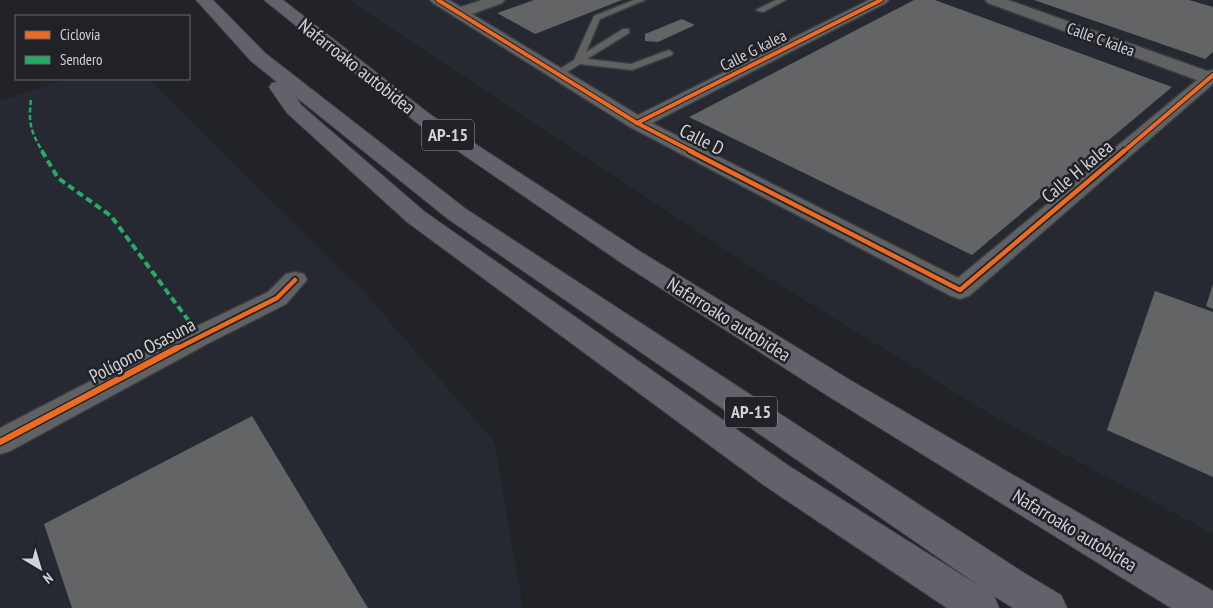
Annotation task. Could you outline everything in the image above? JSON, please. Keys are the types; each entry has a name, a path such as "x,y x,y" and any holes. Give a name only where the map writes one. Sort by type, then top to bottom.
{"highway":[{"name":"AP-15","path":"204,0 258,57 457,214 1003,581 1048,608"},
{"name":"Nafarroako autobidea","path":"272,0 424,119 632,258 839,388 1206,608"},
{"path":"258,57 294,109 416,217 777,476 980,608"}],"street":[{"name":"Calle D","path":"438,0 637,122 960,290"},
{"path":"459,13 497,0"},
{"name":"Calle G kalea","path":"637,122 881,0"},
{"name":"Calle C kalea","path":"993,0 1211,76"},
{"name":"Calle H kalea","path":"960,290 1211,76"},
{"name":"Polígono Osasuna","path":"0,442 200,336 277,298 294,280"}],"lane":[{"path":"578,61 597,18 641,0"},
{"path":"760,10 782,0"},
{"path":"558,74 626,31"},
{"path":"578,61 632,67 670,54"}],"shaded area":[{"path":"349,0 1213,0 1213,534 995,417 762,274"},
{"path":"65,80 149,80 365,293 495,443 523,608 0,608 0,101"}],"building":[{"path":"534,0 622,0 535,34 497,13"},
{"path":"914,0 935,0 1172,87 972,255 689,117"},
{"path":"1034,0 1189,0 1213,7 1213,52 1205,59"},
{"path":"682,19 695,25 658,42 645,41 645,34"},
{"path":"1213,284 1213,309 1206,306"},
{"path":"1155,291 1213,312 1213,477 1107,430"},
{"path":"252,416 368,608 72,608 44,524"}],"marked path":[{"path":"31,100 29,113 32,134 58,178 111,216 200,336"}],"cycle path":[{"path":"438,0 637,123 960,290 1213,75"},
{"path":"637,123 881,0"},
{"path":"0,442 200,336 277,298 295,280"}]}
